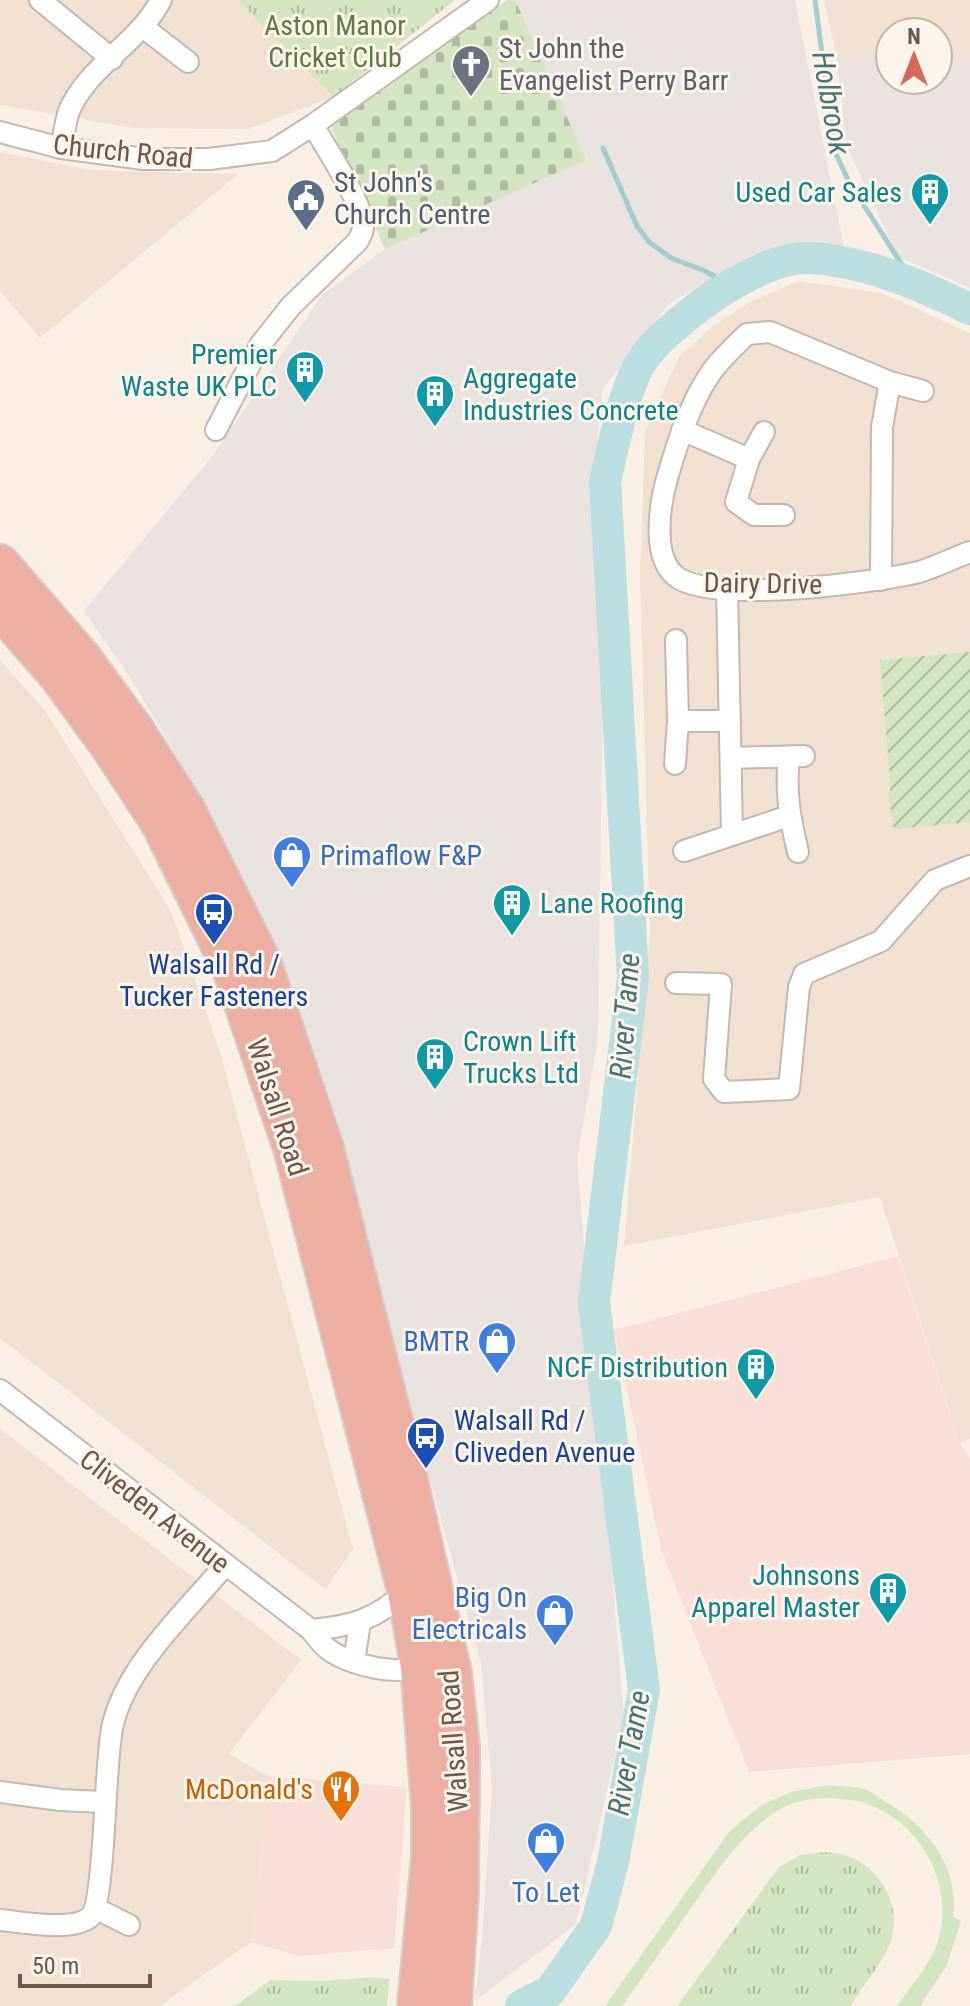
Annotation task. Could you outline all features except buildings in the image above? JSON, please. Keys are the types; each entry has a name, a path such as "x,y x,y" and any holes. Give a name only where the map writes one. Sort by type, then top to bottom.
{"highway":[{"name":"Walsall Road","path":"0,564 80,656 135,731 185,809 261,961 324,1148 408,1480 452,1673 460,1747 459,1892 452,2006"},
{"name":"Walsall Road","path":"0,608 59,676 160,822 231,966 293,1148 407,1591 420,1666 431,1857 417,2006"}],"street":[{"path":"41,0 112,59"},
{"path":"61,148 69,112 83,88 143,27 161,0"},
{"name":"Church Road","path":"0,132 61,148 144,159 209,159 272,151 488,0"},
{"path":"143,27 188,62"},
{"path":"216,430 260,345 291,306 358,241 363,229 363,220 354,198 313,125"},
{"name":"Dairy Drive","path":"923,391 890,382 770,332 747,334 710,374 682,430 660,502 662,555 677,577 702,587 809,588 881,580 924,571 970,552"},
{"path":"881,580 882,427 890,382"},
{"path":"682,430 749,459"},
{"path":"764,432 749,459 736,502 754,515 784,515"},
{"path":"727,588 732,833"},
{"path":"675,764 678,721 676,640"},
{"path":"678,721 730,721"},
{"path":"731,758 796,756 786,784 789,816 798,852"},
{"path":"684,851 789,816"},
{"path":"676,983 721,984 714,1079 724,1092 789,1089 799,987 804,974 881,941 935,880 970,866"},
{"name":"Cliveden Avenue","path":"0,1390 311,1630 329,1650 354,1662 390,1670 420,1666"},
{"name":"Walsall Road","path":"408,1480 433,1652 420,1666"},
{"path":"0,1920 79,1924 93,1915 99,1899 104,1802 113,1724 125,1692 143,1663 225,1565"},
{"path":"311,1630 360,1622 385,1611 407,1591"},
{"path":"354,1662 360,1622"},
{"path":"0,1792 104,1802"},
{"path":"95,1908 129,1925"}],"shaded area":[{"path":"0,0 238,0 333,97 248,129 132,128 2,105"},
{"path":"515,0 795,0 844,248 754,254 669,304 602,390 593,482 603,669 598,1039 577,1159 624,1718 576,1924 475,2001 492,1789 481,1663 360,1228 278,949 201,798 130,677 84,611 214,454 323,294 385,249 585,160"},
{"path":"824,0 970,0 970,59 954,59 954,16 874,16 874,59 837,59"},
{"path":"837,59 874,59 874,96 954,96 954,59 970,59 970,288 898,257 846,145"},
{"path":"0,152 90,170 238,174 40,338 0,291"},
{"path":"799,281 881,293 970,333 970,1439 960,1443 880,1197 624,1246 650,931 640,576 645,431 679,357 713,326 748,303"},
{"path":"0,660 44,709 171,911 220,1052 353,1549 325,1589 0,1338"},
{"path":"898,1256 960,1443 970,1459 970,1754 749,1772 661,1549 614,1330"},
{"path":"0,1429 301,1660 229,1754 268,1776 251,1942 159,2006 0,2006"},
{"path":"268,1776 407,1787 394,1948 299,1956 251,1942"}],"green space":[{"name":"Aston Manor Cricket Club","path":"238,0 455,0 333,97"},
{"path":"507,0 515,0 586,160 385,249 331,127"},
{"path":"970,652 970,822 894,829 888,793 890,779 880,660"},
{"path":"827,1785 865,1789 901,1812 927,1836 946,1865 954,1899 953,1917 961,1921 946,1967 920,2006 897,2006 928,1962 940,1933 941,1892 936,1872 915,1838 884,1811 859,1801 826,1798 782,1808 754,1829 719,1868 622,2006 605,2006 729,1832 760,1806 791,1792"},
{"path":"841,1854 862,1863 881,1881 892,1904 894,1917 890,1943 850,2006 677,2006 779,1867 800,1855"},
{"path":"371,1977 390,1979 387,2006 235,2006 270,1980 324,1981"}],"waterway":[{"name":"Holbrook","path":"815,0 835,152 849,182 913,282"},
{"path":"603,148 637,226 649,242 671,258 730,285"},
{"name":"River Tame","path":"521,2006 550,1991 596,1926 613,1862 644,1690 594,1303 633,977 605,481 618,424 642,360 672,328 749,275 780,263 807,258 849,263 911,283 970,309"}],"place":[{"name":"St John the Evangelist Perry Barr","path":"471,98"},
{"name":"Used Car Sales","path":"930,226"},
{"name":"St John's Church Centre","path":"306,232"},
{"name":"Premier Waste UK PLC","path":"305,404"},
{"name":"Aggregate Industries Concrete","path":"435,428"},
{"name":"Primaflow F&P","path":"292,889"},
{"name":"Lane Roofing","path":"512,937"},
{"name":"Walsall Rd / Tucker Fasteners","path":"214,946"},
{"name":"Crown Lift Trucks Ltd","path":"435,1091"},
{"name":"BMTR","path":"497,1375"},
{"name":"NCF Distribution","path":"756,1401"},
{"name":"Walsall Rd / Cliveden Avenue","path":"426,1470"},
{"name":"Johnsons Apparel Master","path":"888,1625"},
{"name":"Big On Electricals","path":"555,1647"},
{"name":"McDonald's","path":"341,1823"},
{"name":"To Let","path":"546,1875"}]}
